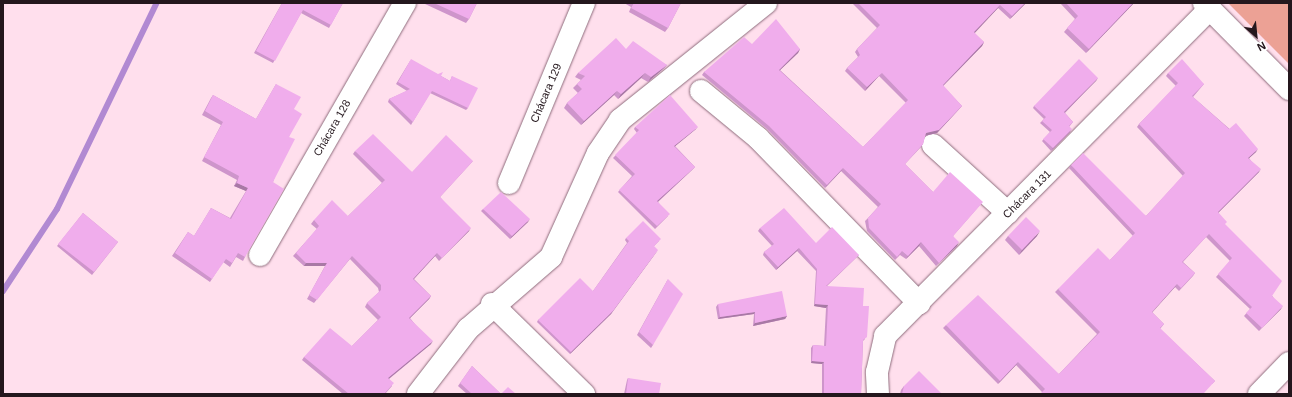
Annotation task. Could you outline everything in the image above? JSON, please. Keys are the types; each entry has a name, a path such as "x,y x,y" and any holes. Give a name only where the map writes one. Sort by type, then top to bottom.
{"street":[{"name":"Chácara 128","path":"260,255 405,3"},
{"name":"Chácara 129","path":"509,183 584,3"},
{"path":"418,394 468,328 492,304 555,251 598,153 620,120 766,3"},
{"path":"1207,6 1289,88"},
{"name":"Chácara 131","path":"878,394 877,372 885,336 1008,213 1207,6"},
{"path":"701,91 758,138 919,303"},
{"path":"933,145 1008,213"},
{"path":"492,304 584,394"},
{"path":"1271,390 1289,364"}],"shaded area":[{"path":"1228,3 1289,3 1289,64"}],"building":[{"path":"282,3 343,3 331,25 303,10 275,61 256,51"},
{"path":"434,3 477,3 469,19"},
{"path":"634,3 681,3 668,28 631,8"},
{"path":"858,3 1025,3 1012,16 1000,5 974,32 984,42 943,85 962,106 939,130 926,133 923,144 905,164 933,192 950,172 983,202 953,236 959,242 939,263 921,242 908,256 902,251 897,257 869,228 868,218 881,204 843,168 827,185 769,126 704,72 744,37 752,44 776,19 800,49 779,70 863,147 908,100 882,73 867,87 847,68 860,55 857,49 880,25"},
{"path":"1066,3 1133,3 1089,49 1067,28 1078,16"},
{"path":"616,38 626,49 633,41 667,65 651,77 645,73 621,94 617,91 584,121 567,103 582,89 577,84 585,76 578,73"},
{"path":"411,59 438,74 443,72 441,76 450,81 452,76 478,88 468,108 432,91 413,122 389,99 410,89 398,82"},
{"path":"1079,59 1098,78 1064,112 1073,122 1069,126 1072,129 1053,148 1043,139 1052,130 1042,121 1046,117 1034,106"},
{"path":"1182,59 1204,84 1192,96 1229,129 1236,123 1258,149 1248,158 1261,169 1218,212 1227,222 1225,224 1282,281 1272,296 1283,306 1262,328 1246,313 1252,307 1218,274 1232,258 1209,234 1182,262 1195,273 1181,288 1177,284 1152,312 1164,324 1160,328 1215,381 1204,393 1040,394 1045,389 1018,362 1000,381 946,325 978,295 1059,374 1100,332 1058,289 1098,248 1110,260 1135,233 1071,165 1083,153 1146,216 1185,173 1139,124 1178,83 1168,73"},
{"path":"276,84 301,97 294,109 302,114 289,137 295,139 273,182 284,189 245,257 238,253 232,263 226,259 212,279 175,253 188,232 194,236 211,208 231,219 248,188 237,183 239,176 204,157 223,122 205,111 213,95 256,119"},
{"path":"670,95 698,127 674,146 695,167 657,201 670,214 657,226 619,190 635,174 615,155 639,130 635,127"},
{"path":"373,134 412,172 446,135 473,161 440,197 471,228 442,258 437,253 413,279 431,296 409,318 433,341 388,378 394,383 384,394 349,394 304,357 330,328 352,346 381,317 367,303 381,290 381,285 352,256 317,300 309,295 327,263 306,263 296,253 319,226 314,220 332,200 348,216 385,180 355,151"},
{"path":"501,192 530,219 512,236 483,209"},
{"path":"784,208 816,243 832,227 859,255 826,286 864,288 863,306 869,306 867,337 863,340 861,394 824,394 824,362 812,361 813,345 826,346 828,305 815,304 817,269 799,248 778,267 764,252 774,244 760,228"},
{"path":"83,213 118,242 94,272 58,244"},
{"path":"1026,217 1040,231 1022,250 1008,236"},
{"path":"643,221 661,239 654,246 658,250 613,311 571,352 538,320 580,278 593,291 629,241 626,238"},
{"path":"668,279 683,294 653,345 639,332"},
{"path":"782,291 787,316 755,323 755,312 720,317 718,304"},
{"path":"472,366 501,394 472,394 460,383"},
{"path":"919,371 942,394 902,394 904,386"},
{"path":"628,378 661,383 659,394 626,394"},
{"path":"508,387 516,394 501,394"}],"waterway":[{"path":"3,291 57,209 156,4"}]}
